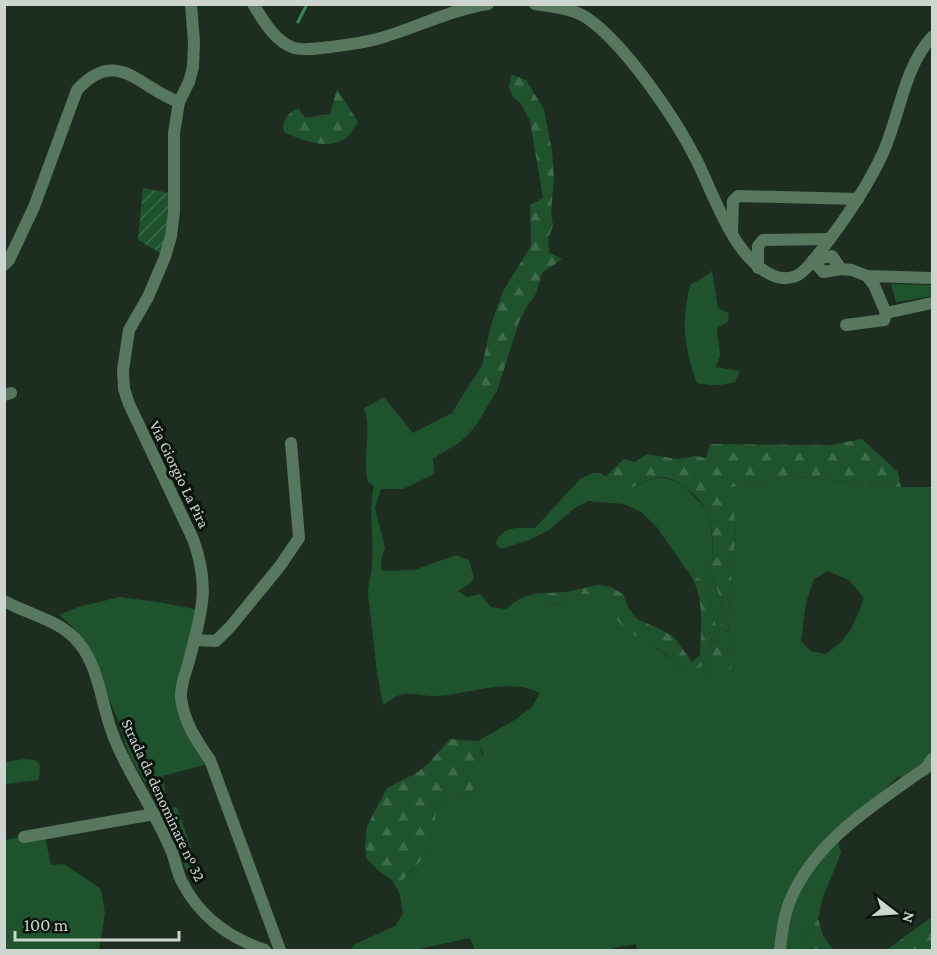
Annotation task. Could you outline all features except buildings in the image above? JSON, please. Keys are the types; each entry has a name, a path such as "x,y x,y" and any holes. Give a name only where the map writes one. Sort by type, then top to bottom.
{"street":[{"name":"Via Giorgio La Pira","path":"191,4 193,67 189,82 179,102 174,133 174,212 171,236 148,297 129,330 123,370 124,388 129,404 200,556 205,593 181,695 184,714 192,736 210,760 280,951"},
{"path":"253,4 264,22 282,42 294,48 310,49 378,39 467,8 488,4"},
{"path":"535,4 559,7 585,17 604,32 623,53 681,133 732,233 751,262 779,278 791,278 801,273 830,239 858,199 892,133 916,61 933,37"},
{"path":"4,265 9,260 34,207 78,90 88,78 100,71 114,70 126,73 169,99 179,102"},
{"path":"732,233 733,201 738,196 858,199"},
{"path":"758,268 758,246 763,240 830,239"},
{"path":"813,260 823,272 841,269 852,270 867,276 933,278"},
{"path":"846,326 884,320 886,313 874,285 867,276"},
{"path":"886,313 933,303"},
{"path":"194,640 216,641 280,566 300,538 291,443"},
{"name":"Strada da denominare nº 32","path":"4,601 58,626 80,644 90,661 112,732 123,759 165,836 180,879 194,902 210,920 236,939 266,951"},
{"path":"780,951 783,923 791,898 805,870 854,820 927,766 933,759"},
{"path":"24,837 154,814"}],"green space":[{"path":"511,74 526,80 544,109 552,151 554,177 551,212 553,226 548,238 549,252 562,259 542,273 536,294 519,322 497,391 482,394 466,390 482,366 491,325 503,291 531,246 530,205 543,198 530,121 509,88"},
{"path":"337,89 358,122 346,138 339,142 323,144 306,141 284,132 286,117 298,108 305,118 330,114"},
{"path":"143,188 170,193 170,217 162,254 138,240"},
{"path":"712,270 718,308 729,313 728,322 717,328 720,356 716,367 740,371 735,382 706,385 697,383 689,358 685,335 685,311 690,285"},
{"path":"891,284 932,285 932,296 896,302"},
{"path":"466,390 482,394 497,391 467,436 433,459 434,474 403,489 381,489 375,508 385,548 381,560 382,571 414,570 456,555 469,560 474,578 471,583 458,591 467,597 480,594 491,607 506,609 520,599 534,595 563,606 579,594 594,594 648,642 684,668 702,666 716,626 708,592 701,580 685,568 656,526 641,512 624,504 588,501 575,508 549,530 529,540 501,549 496,544 498,538 506,531 517,528 535,528 580,479 593,473 600,473 637,486 660,478 674,481 688,490 705,508 712,534 710,574 718,591 722,617 706,675 733,658 728,621 736,525 726,488 789,476 901,487 932,487 932,772 925,777 898,777 836,833 841,853 823,897 818,919 806,937 805,950 637,950 636,944 609,950 475,950 470,938 415,950 350,950 355,944 395,926 403,914 400,895 396,887 428,853 437,802 472,791 483,753 478,741 532,707 540,693 529,688 503,686 437,696 404,694 383,705 368,594 372,566 371,505 374,486 368,482 366,473 367,427 364,408 384,397 413,433 452,413","holes":["828,571 849,580 864,598 851,629 826,654 811,651 801,641 806,603 814,579"]},
{"path":"862,439 898,472 901,487 789,476 727,488 736,525 728,621 733,658 731,668 723,676 706,675 719,634 722,610 718,592 710,574 713,542 706,510 699,499 674,480 656,478 618,490 606,476 624,459 635,462 647,454 677,459 696,456 706,458 710,444 830,445"},
{"path":"685,568 701,580 708,592 716,626 702,666 693,670 684,668 660,650 626,630 594,594 579,594 563,606 531,594 566,592 598,585 611,587 623,594 629,609 638,620 674,637 692,662 700,655 701,609 696,587"},
{"path":"120,597 199,610 178,694 208,764 163,776 168,808 177,807 201,877 192,881 146,784 129,755 117,718 87,645 74,628 59,615 78,607"},
{"path":"450,739 478,741 482,755 480,772 472,791 437,802 433,838 428,853 396,887 392,880 366,858 367,826 387,788 418,772"},
{"path":"35,760 40,765 39,780 5,784 5,762"},
{"path":"44,833 51,865 64,864 101,889 105,913 99,950 5,950 5,840"},
{"path":"932,917 932,950 886,950"},
{"path":"818,919 823,936 833,950 805,950 806,937"}],"waterway":[{"path":"298,22 307,4"}]}
